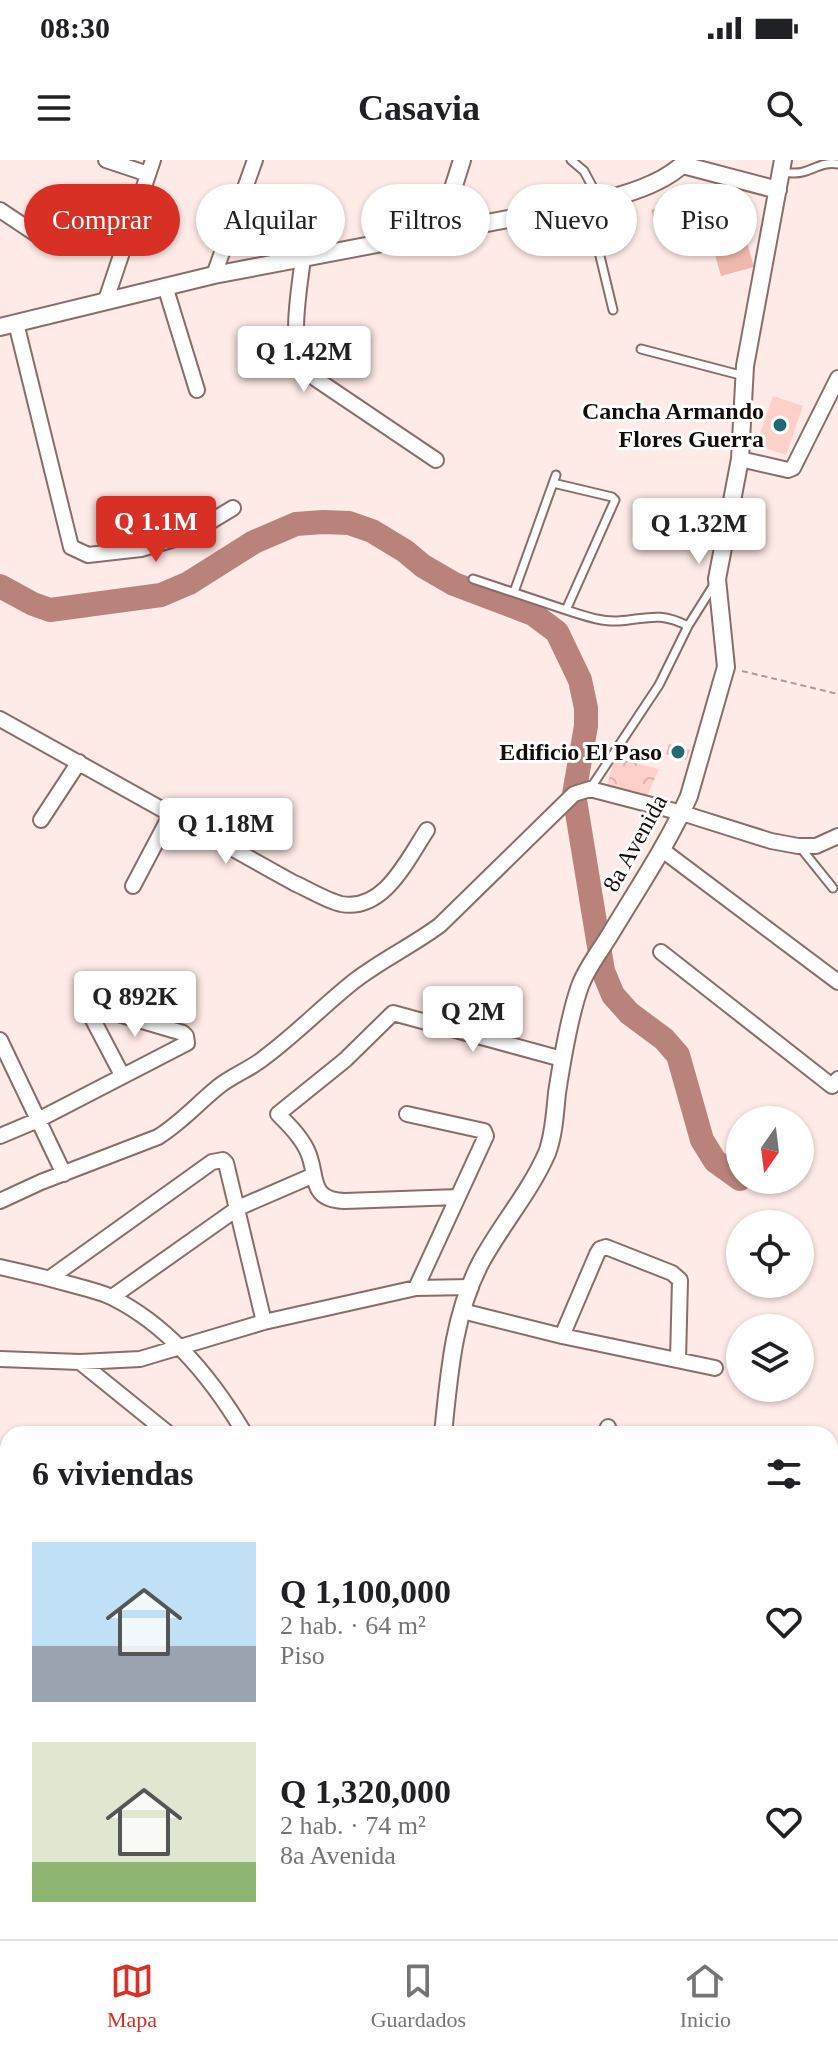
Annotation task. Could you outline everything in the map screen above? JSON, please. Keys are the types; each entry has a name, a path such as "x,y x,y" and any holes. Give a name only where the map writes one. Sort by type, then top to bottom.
{"street":[{"path":"106,160 150,167 106,300"},
{"path":"214,275 255,160"},
{"path":"454,184 462,160"},
{"path":"637,190 685,162 778,190"},
{"name":"8a Avenida","path":"444,1426 451,1361 462,1311 471,1287 481,1263 538,1171 550,1144 562,1059 581,984 650,872 682,813 726,667 717,579 740,459 744,376 782,166"},
{"path":"0,210 24,226"},
{"path":"233,508 188,535 141,549 88,555 71,547 8,325 214,275 361,247"},
{"path":"303,258 296,327 302,364 316,379 436,460"},
{"path":"165,286 197,390"},
{"path":"740,459 788,470 793,468 838,378"},
{"path":"0,719 294,883 340,904 363,904 385,892 427,830"},
{"path":"41,820 79,762"},
{"path":"0,1201 158,1137 172,1128 222,1084 289,1039 353,982 440,925 574,794 590,789 798,846 816,846 838,838"},
{"path":"133,886 171,814"},
{"path":"661,849 838,982"},
{"path":"661,952 832,1086 838,1079"},
{"path":"0,1136 38,1120 187,1043 186,1036 90,1008 91,1016 122,1075"},
{"path":"458,1197 337,1201 328,1198 319,1192 315,1184 307,1150 298,1135 278,1114 345,1060 393,1013 562,1059"},
{"path":"0,1040 64,1174"},
{"path":"407,1114 484,1131 486,1136 416,1288"},
{"path":"50,1278 219,1160 226,1163 264,1322"},
{"path":"112,1297 238,1208 314,1175"},
{"path":"562,1336 597,1254 606,1247 672,1273 680,1280 678,1360"},
{"path":"0,1267 112,1297 151,1321 205,1375 240,1426"},
{"path":"0,1359 80,1362 140,1359 264,1322 416,1288 471,1287"},
{"path":"462,1311 562,1336 715,1368"},
{"path":"80,1362 159,1426"}],"lane":[{"path":"571,160 584,171 591,184"},
{"path":"782,166 806,172 816,166 838,164"},
{"path":"600,256 613,310"},
{"path":"641,349 744,376"},
{"path":"514,592 554,479 612,497 615,500 566,610"},
{"path":"473,579 566,610 615,621 654,616 674,619 688,626"},
{"path":"590,789 659,685 688,626 717,579"},
{"path":"798,846 833,888"}],"path":[{"path":"726,667 838,694"}],"green space":[{"name":"Cancha Armando Flores Guerra","path":"773,396 803,406 786,455 756,445"},
{"path":"615,758 659,769 647,796 606,788"}],"building":[{"path":"715,256 751,256 754,267 721,276"},
{"name":"Edificio El Paso","path":"669,744 690,750 686,760 666,754"}],"waterway":[{"path":"0,586 50,610 161,595 189,583 254,542 296,524 349,523 372,531 454,584 533,614 557,632 580,680 586,708 586,726 574,794 603,971 613,995 629,1013 664,1039 678,1055 702,1140 715,1161 726,1169"}],"place":[{"name":"Cancha Armando Flores Guerra","path":"780,425"},
{"name":"Edificio El Paso","path":"678,752"}]}
